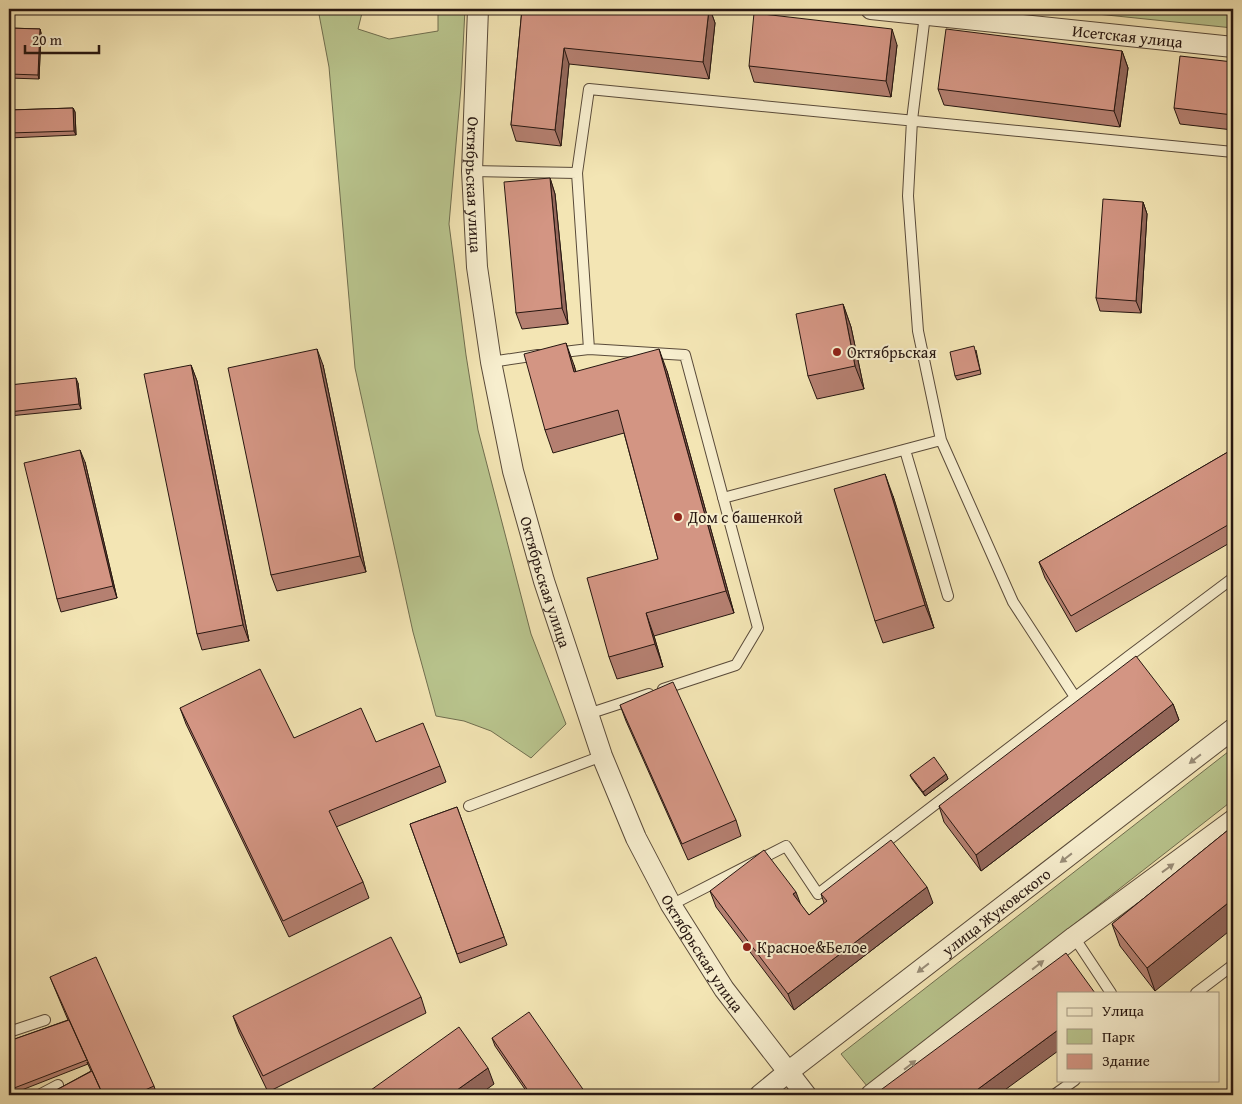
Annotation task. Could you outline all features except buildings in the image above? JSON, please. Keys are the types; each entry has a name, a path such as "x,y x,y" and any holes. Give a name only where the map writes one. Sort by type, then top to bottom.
{"street":[{"name":"Октябрьская улица","path":"478,9 472,171 477,267 491,362 513,471 544,581 602,756 636,838 671,905 724,989 806,1095"},
{"name":"Исетская улица","path":"871,9 925,15 1008,16 1233,47"},
{"name":"улица Жуковского","path":"760,1095 1233,729"},
{"path":"871,1095 1074,937 1233,820"}],"lane":[{"path":"925,15 912,120 908,196 918,331 941,440 1013,602 1075,697"},
{"path":"589,349 577,173 589,89 1233,152"},
{"path":"472,171 577,173"},
{"path":"491,362 589,349 684,355 758,628 736,665 588,714"},
{"path":"723,498 941,440"},
{"path":"905,450 948,596"},
{"path":"671,905 786,846 818,894 1233,578"},
{"path":"469,806 602,756"},
{"path":"1074,937 1110,992"},
{"path":"1197,992 1233,965"},
{"path":"9,1032 46,1020"},
{"path":"1054,1095 1072,1082"},
{"path":"39,1095 58,1085"}],"green space":[{"path":"318,9 363,9 358,29 389,39 438,31 438,9 465,9 461,87 449,224 466,355 478,430 531,634 566,724 531,758 491,731 464,721 436,716 413,632 355,368 329,67"},
{"path":"1233,9 1233,28 1058,10"},
{"path":"1233,748 1233,800 867,1086 841,1054"}],"place":[{"name":"Октябрьская","path":"837,352"},
{"name":"Дом с башенкой","path":"678,517"},
{"name":"Красное&Белое","path":"747,947"}]}
